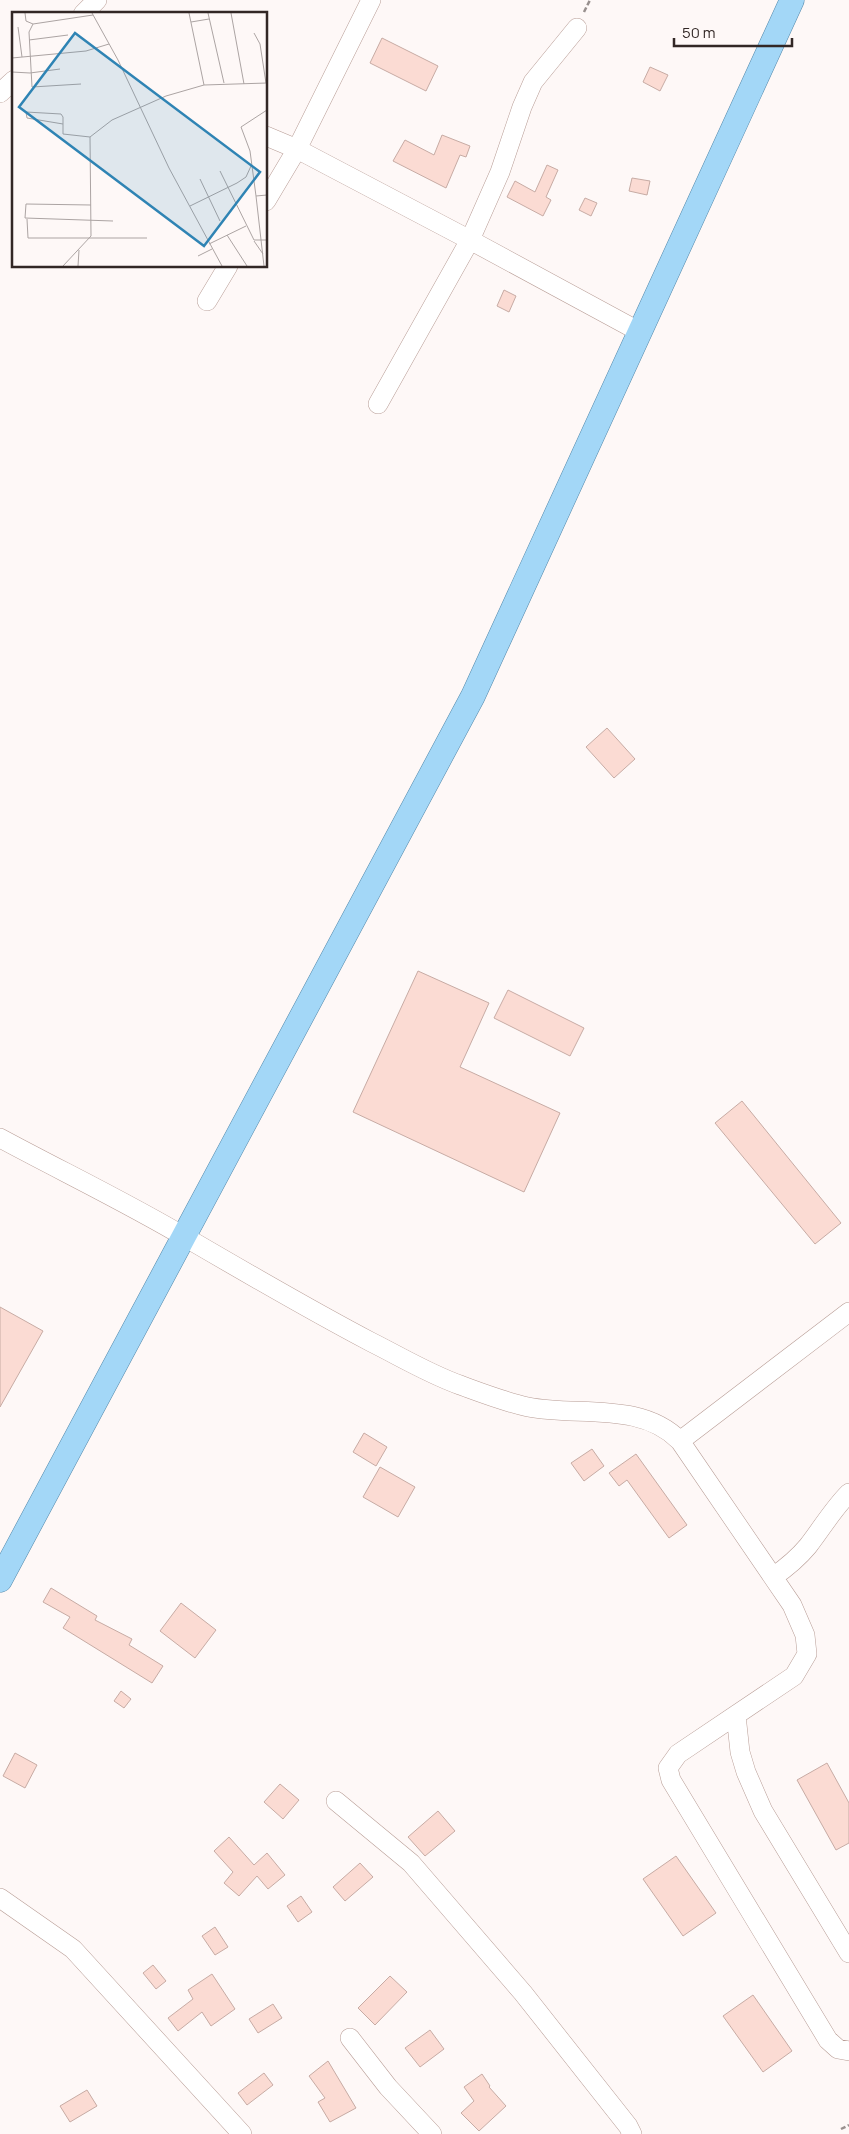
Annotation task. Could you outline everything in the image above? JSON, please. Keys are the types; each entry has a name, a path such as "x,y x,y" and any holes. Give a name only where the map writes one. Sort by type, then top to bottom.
{"main road":[{"path":"0,1580 473,696 792,0"}],"street":[{"path":"85,12 97,0"},
{"path":"268,198 297,149 371,0"},
{"path":"378,404 470,240 500,172 522,107 533,82 577,28"},
{"path":"0,93 12,82"},
{"path":"268,137 297,149 640,332"},
{"path":"207,301 227,268"},
{"path":"0,1138 184,1236 304,1307 439,1377 494,1397 529,1407 589,1411 629,1416 649,1421 671,1432 680,1441 792,1605 805,1635 807,1654 794,1676 678,1754 668,1768 671,1780 828,2040 838,2049 849,2051"},
{"path":"680,1441 849,1312"},
{"path":"773,1577 793,1562 808,1546 838,1504 849,1493"},
{"path":"736,1715 742,1759 763,1811 849,1952"},
{"path":"336,1801 411,1863 523,1993 628,2126 632,2134"},
{"path":"0,1898 73,1949 242,2134"},
{"path":"350,2038 388,2087 432,2134"}],"path":[{"path":"841,2129 849,2124"}],"building":[{"path":"382,38 438,66 426,91 370,63"},
{"path":"650,67 668,75 660,91 643,82"},
{"path":"442,135 470,146 466,157 460,155 446,188 393,161 405,140 434,155"},
{"path":"547,165 558,170 546,197 551,200 543,216 507,197 515,181 535,192"},
{"path":"632,178 650,181 647,195 629,191"},
{"path":"585,198 597,203 591,216 579,210"},
{"path":"504,290 516,296 509,312 497,306"},
{"path":"607,728 635,759 614,778 586,747"},
{"path":"418,971 489,1003 460,1067 560,1113 524,1192 353,1112"},
{"path":"508,990 584,1028 570,1056 494,1018"},
{"path":"742,1101 841,1223 815,1244 715,1123"},
{"path":"0,1307 43,1331 0,1407"},
{"path":"364,1433 387,1447 376,1466 353,1452"},
{"path":"592,1449 604,1466 584,1481 571,1463"},
{"path":"636,1454 687,1525 669,1538 627,1480 619,1486 609,1473"},
{"path":"380,1467 415,1487 398,1517 363,1497"},
{"path":"51,1588 97,1616 95,1620 132,1639 129,1645 163,1666 152,1683 63,1628 70,1617 43,1602"},
{"path":"181,1603 216,1630 195,1658 160,1631"},
{"path":"121,1691 131,1699 124,1708 114,1701"},
{"path":"15,1753 37,1765 25,1788 3,1776"},
{"path":"827,1763 849,1803 849,1843 836,1850 797,1780"},
{"path":"280,1784 299,1800 283,1819 264,1802"},
{"path":"438,1811 455,1831 425,1856 408,1837"},
{"path":"229,1837 254,1865 267,1853 285,1875 268,1889 257,1876 239,1896 224,1883 233,1872 214,1851"},
{"path":"676,1856 716,1913 683,1936 643,1879"},
{"path":"360,1863 373,1877 345,1901 333,1887"},
{"path":"301,1896 312,1912 298,1922 287,1906"},
{"path":"215,1927 228,1947 215,1955 202,1936"},
{"path":"153,1965 166,1981 156,1989 143,1973"},
{"path":"212,1974 235,2009 211,2026 202,2012 178,2031 168,2018 193,1999 188,1990"},
{"path":"390,1976 407,1992 375,2025 358,2008"},
{"path":"753,1995 792,2051 763,2072 723,2016"},
{"path":"273,2004 282,2018 258,2033 249,2019"},
{"path":"430,2030 444,2049 420,2067 405,2048"},
{"path":"328,2061 356,2108 330,2122 318,2102 325,2098 309,2076"},
{"path":"264,2073 273,2085 247,2105 238,2093"},
{"path":"482,2074 489,2087 506,2106 479,2131 461,2113 474,2101 464,2087"},
{"path":"87,2090 97,2106 70,2122 60,2106"}]}
